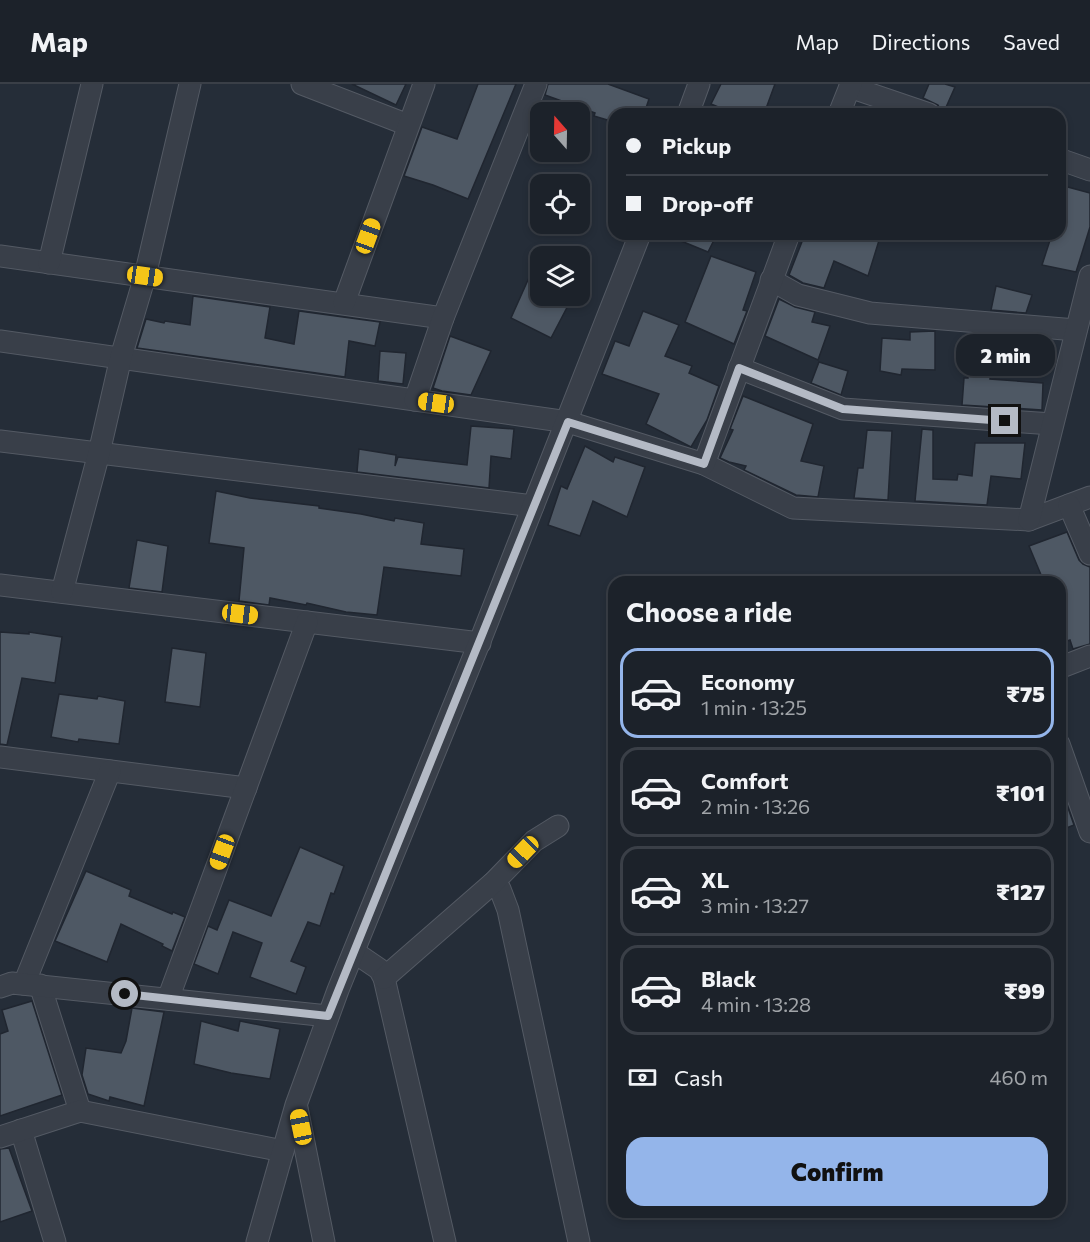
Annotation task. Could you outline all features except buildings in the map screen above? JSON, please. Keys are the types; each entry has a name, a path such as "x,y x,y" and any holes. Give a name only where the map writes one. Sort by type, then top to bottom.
{"street":[{"path":"48,262 92,84"},
{"path":"62,592 99,453 121,357 145,276 190,84"},
{"path":"302,84 408,125"},
{"path":"344,303 424,84"},
{"path":"415,400 443,318 536,84"},
{"path":"690,108 699,84"},
{"path":"841,108 850,85 913,108"},
{"path":"1066,161 1090,170"},
{"path":"257,1242 296,1104 328,1016 480,643 638,240"},
{"path":"704,464 787,240"},
{"path":"0,256 443,318"},
{"path":"1029,520 1090,276"},
{"path":"771,280 798,296 870,313 1077,330"},
{"path":"0,341 568,422 704,464 793,508 1029,520 1090,497"},
{"path":"739,368 843,409 1052,424"},
{"path":"0,441 533,506"},
{"path":"1069,505 1090,554"},
{"path":"0,585 480,643"},
{"path":"168,999 307,622"},
{"path":"1066,665 1090,656"},
{"path":"0,757 246,788"},
{"path":"1066,764 1090,832"},
{"path":"80,1112 32,985 110,771"},
{"path":"384,978 493,883 534,841 558,826"},
{"path":"493,883 500,889 508,910 579,1242"},
{"path":"354,952 379,969 384,978 445,1242"},
{"path":"0,987 12,983 328,1016"},
{"path":"296,1104 324,1242"},
{"path":"0,1137 80,1112 283,1151"},
{"path":"21,1130 55,1242"}],"route":[{"path":"125,994 328,1016 568,422 704,464 739,368 843,409 1005,421"}]}
